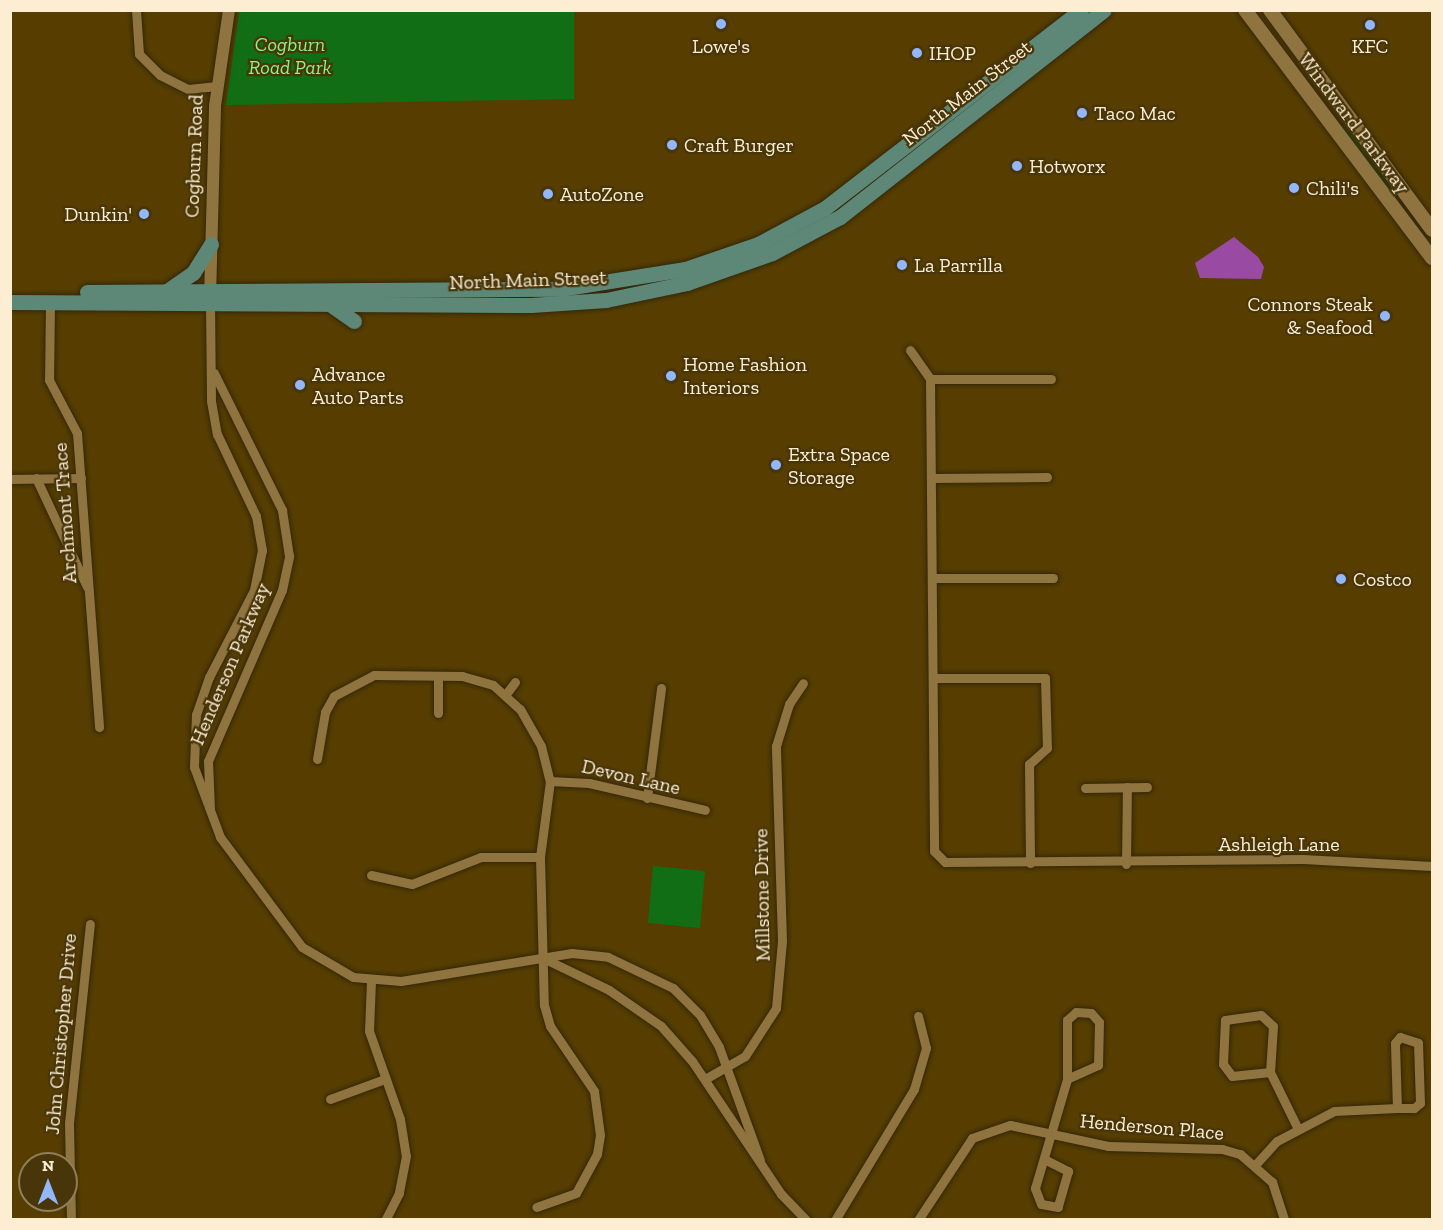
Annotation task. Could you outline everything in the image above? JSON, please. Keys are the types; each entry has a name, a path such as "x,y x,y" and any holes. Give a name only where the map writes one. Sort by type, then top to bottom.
{"main road":[{"name":"North Main Street","path":"10,302 574,288 648,278 721,258 775,237 845,196 1081,10"},
{"name":"North Main Street","path":"10,296 165,292 210,298 328,304 585,302 687,283 759,259 808,236 869,196 1104,10"},
{"name":"Windward Parkway","path":"1245,10 1432,258"},
{"name":"Windward Parkway","path":"1270,10 1432,230"},
{"path":"165,292 193,273 210,244"},
{"path":"328,304 354,321"}],"street":[{"path":"136,10 139,54 160,75 188,88 217,86"},
{"name":"Cogburn Road","path":"210,298 217,86 229,10"},
{"name":"Henderson Parkway","path":"210,298 209,359 217,434 256,516 262,550 254,590 209,677 196,714 195,767 212,821 302,947 334,969 371,981 544,959 572,953 608,957 673,988 700,1015 726,1067 760,1160"},
{"name":"Archmont Trace","path":"50,302 50,380 78,433 99,727"},
{"path":"910,350 930,379 1051,379"},
{"name":"Henderson Parkway","path":"209,359 220,393 282,510 289,556 282,590 208,761 212,821"},
{"name":"Ashleigh Lane","path":"930,379 934,851 945,862 1126,864 1303,860 1432,866"},
{"path":"931,478 1047,477"},
{"path":"10,478 81,478"},
{"path":"36,478 89,591"},
{"path":"932,578 1053,578"},
{"path":"317,759 324,712 347,685 374,675 477,679 506,694 541,746 550,781 540,857 544,1005 550,1026 594,1091 600,1135 597,1154 576,1193 536,1207"},
{"path":"438,676 438,712"},
{"path":"933,678 1045,678 1047,748 1029,764 1029,863"},
{"path":"506,694 515,681"},
{"name":"Millstone Drive","path":"705,1079 745,1056 776,1008 782,941 776,746 789,704 803,683"},
{"path":"647,798 661,688"},
{"name":"Devon Lane","path":"550,781 589,783 705,810"},
{"path":"1126,864 1127,787"},
{"path":"1085,788 1147,787"},
{"path":"370,875 412,884 481,857 540,857"},
{"name":"John Christopher Drive","path":"71,1220 69,1123 90,924"},
{"name":"Henderson Parkway","path":"544,959 638,1007 679,1044 760,1160 806,1220"},
{"path":"371,981 369,1031 406,1156 399,1193 385,1220"},
{"path":"1046,1160 1068,1171 1058,1207 1036,1199 1046,1160 1053,1134 1067,1079 1067,1020 1076,1012 1091,1013 1099,1022 1098,1065 1067,1079"},
{"path":"1270,1072 1262,1076 1226,1072 1228,1017 1261,1015 1271,1020 1270,1072 1298,1129"},
{"path":"835,1220 914,1089 926,1048 918,1016"},
{"path":"1256,1164 1276,1141 1343,1108 1397,1108 1419,1103 1418,1043 1413,1037 1395,1043 1397,1108"},
{"path":"330,1099 385,1079"},
{"name":"Henderson Place","path":"918,1220 962,1148 983,1131 1010,1125 1108,1146 1222,1149 1256,1164 1278,1192 1284,1220"}],"green space":[{"name":"Cogburn Road Park","path":"239,11 574,11 574,99 226,105"},
{"path":"1337,122 1357,139 1404,204 1387,189"},
{"path":"653,866 705,871 700,928 648,923"}],"shaded area":[{"path":"1234,237 1258,257 1264,267 1261,279 1200,278 1195,263"}],"place":[{"name":"Lowe's","path":"721,24"},
{"name":"KFC","path":"1370,25"},
{"name":"IHOP","path":"917,53"},
{"name":"Taco Mac","path":"1082,113"},
{"name":"Craft Burger","path":"672,145"},
{"name":"Hotworx","path":"1017,166"},
{"name":"Chili's","path":"1294,188"},
{"name":"AutoZone","path":"548,194"},
{"name":"Dunkin'","path":"144,214"},
{"name":"La Parrilla","path":"902,265"},
{"name":"Connors Steak & Seafood","path":"1385,316"},
{"name":"Home Fashion Interiors","path":"671,376"},
{"name":"Advance Auto Parts","path":"300,385"},
{"name":"Extra Space Storage","path":"776,465"},
{"name":"Costco","path":"1341,579"}]}
